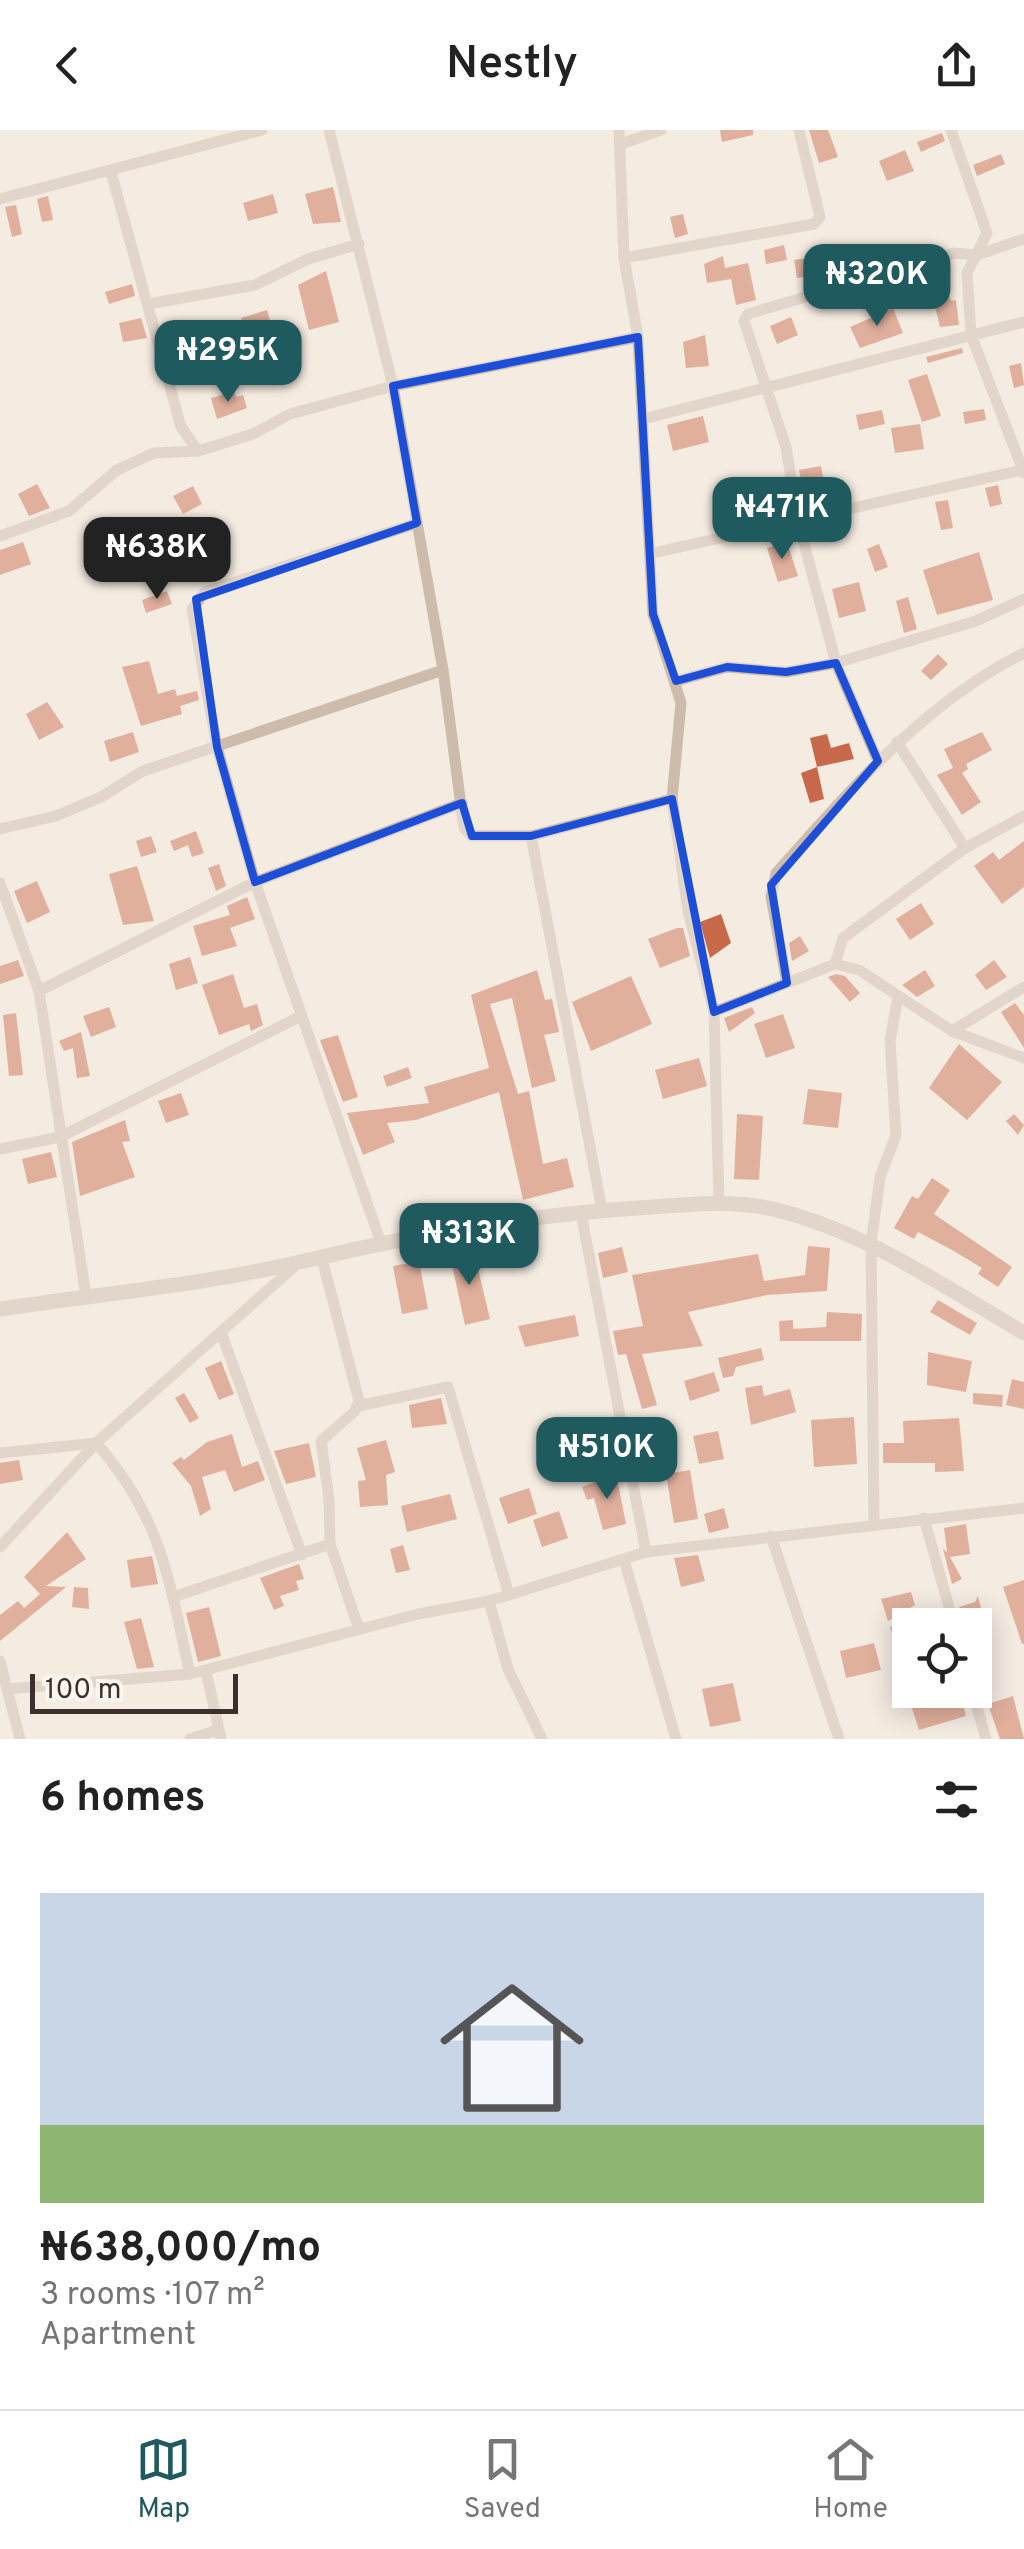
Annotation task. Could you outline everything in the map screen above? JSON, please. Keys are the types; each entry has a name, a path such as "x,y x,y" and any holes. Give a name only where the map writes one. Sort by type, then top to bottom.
{"street":[{"path":"0,200 262,130"},
{"path":"329,130 393,386 442,670 464,828 472,836 531,836 672,799"},
{"path":"662,130 620,137 624,258 638,337 656,631 676,680 681,725 672,799 688,911 714,1012 718,1202"},
{"path":"624,258 814,224 820,217 799,130"},
{"path":"951,130 987,233 967,273"},
{"path":"110,172 181,427 198,451"},
{"path":"878,761 836,663 798,521 786,447 744,321 748,314 954,253 978,255 1024,239"},
{"path":"148,304 255,286 308,259 359,244"},
{"path":"653,553 1023,471 972,335 967,273 954,253"},
{"path":"643,419 1024,322"},
{"path":"0,536 69,511 134,460 170,450 198,451 253,434 290,414 393,386 638,337"},
{"path":"380,1240 254,882 217,747 192,609 196,598 417,524"},
{"path":"676,680 727,667 786,672 836,663 976,621 1024,599"},
{"path":"788,983 770,886 776,873 897,742 992,669 1024,653"},
{"path":"0,829 56,816 101,797 132,775 442,670"},
{"path":"897,742 965,848"},
{"path":"40,991 254,882 462,803"},
{"path":"835,964 843,938 965,848 1024,816"},
{"path":"531,836 602,1210"},
{"path":"0,884 40,991 86,1296"},
{"path":"714,1012 835,964 858,970 952,1031 1024,1058"},
{"path":"952,1031 1024,988"},
{"path":"874,1524 871,1244 880,1177 896,1136 890,1041 898,996"},
{"path":"0,1149 60,1137 301,1016"},
{"path":"0,1309 298,1262 380,1240 602,1210 718,1202 768,1208 819,1222 871,1244 1024,1333"},
{"path":"580,1213 646,1552"},
{"path":"321,1255 358,1406"},
{"path":"0,1547 96,1443 222,1335 298,1262"},
{"path":"222,1335 302,1555"},
{"path":"359,1630 330,1544 330,1499 321,1441 358,1406 448,1387 509,1595"},
{"path":"0,1454 96,1443"},
{"path":"96,1443 130,1480 146,1510 173,1596 190,1674"},
{"path":"7,1690 206,1671 359,1630 489,1601 646,1552 924,1518 1023,1512"},
{"path":"924,1518 949,1608"},
{"path":"772,1536 839,1739"},
{"path":"173,1596 330,1544"},
{"path":"624,1560 676,1739"},
{"path":"489,1601 508,1669 542,1739"},
{"path":"0,1662 20,1739"},
{"path":"190,1739 220,1734 206,1671"},
{"path":"977,1708 986,1739"}],"highlighted area":[{"path":"638,337 653,614 676,681 727,667 786,672 836,663 878,761 771,885 787,983 714,1012 672,799 531,836 472,836 462,803 255,882 217,747 196,599 417,523 393,386"}],"building":[{"path":"720,130 753,130 753,135 722,142"},
{"path":"809,130 828,130 838,157 819,163"},
{"path":"942,133 945,141 921,152 917,142"},
{"path":"905,150 914,171 887,181 879,161"},
{"path":"1001,154 1005,164 977,176 973,165"},
{"path":"333,187 341,222 313,224 305,194"},
{"path":"273,194 278,213 248,221 243,203"},
{"path":"48,196 53,220 42,222 37,199"},
{"path":"16,205 22,234 12,237 5,207"},
{"path":"683,214 688,234 675,238 670,217"},
{"path":"784,245 787,260 766,264 764,250"},
{"path":"723,256 725,268 748,263 756,300 736,305 731,279 707,283 704,264"},
{"path":"822,256 825,274 797,278 794,260"},
{"path":"939,267 951,301 956,300 959,325 940,327 926,271"},
{"path":"326,271 339,322 309,330 298,285"},
{"path":"132,284 135,296 109,304 105,292"},
{"path":"893,308 903,333 860,348 850,327"},
{"path":"267,310 277,345 251,353 241,318"},
{"path":"791,317 798,335 777,344 770,326"},
{"path":"141,318 147,338 123,342 119,323"},
{"path":"705,335 709,366 686,368 683,342"},
{"path":"962,348 963,353 928,363 926,357"},
{"path":"1021,363 1024,385 1014,388 1009,366"},
{"path":"927,374 941,416 922,422 908,380"},
{"path":"234,392 236,397 243,395 247,408 217,419 211,398"},
{"path":"984,409 986,420 965,424 963,412"},
{"path":"882,410 885,424 859,430 856,415"},
{"path":"703,416 709,442 673,451 667,425"},
{"path":"920,424 924,449 895,453 891,428"},
{"path":"821,466 823,477 801,480 799,470"},
{"path":"37,484 50,508 29,516 18,494"},
{"path":"998,485 1002,504 990,507 985,488"},
{"path":"193,486 202,504 183,514 173,496"},
{"path":"948,500 953,528 941,530 935,502"},
{"path":"153,541 158,553 104,573 100,563"},
{"path":"23,542 31,564 0,575 0,550"},
{"path":"787,542 798,576 778,582 767,548"},
{"path":"879,544 888,567 875,572 867,549"},
{"path":"979,552 993,600 937,615 923,570"},
{"path":"859,582 866,611 839,618 832,589"},
{"path":"167,591 172,604 146,613 142,600"},
{"path":"908,597 917,629 904,633 896,601"},
{"path":"938,654 948,664 931,680 921,671"},
{"path":"149,661 158,694 175,689 177,696 197,691 199,700 180,706 182,714 141,726 122,667"},
{"path":"47,702 64,727 39,740 26,714"},
{"path":"133,732 139,752 110,762 104,741"},
{"path":"982,732 992,750 966,764 968,769 962,773 981,802 962,815 937,775 953,768 944,749"},
{"path":"827,734 831,748 849,743 854,759 817,767 810,738"},
{"path":"817,767 824,799 810,803 801,773"},
{"path":"196,831 204,853 192,857 188,845 174,851 170,841"},
{"path":"151,836 157,852 141,857 136,841"},
{"path":"1024,841 1024,887 1002,904 974,866 993,852 999,860"},
{"path":"219,864 226,886 216,891 208,868"},
{"path":"137,866 154,921 123,925 109,874"},
{"path":"37,881 50,912 27,923 14,891"},
{"path":"247,897 255,919 230,928 237,946 202,956 193,926 230,915 227,906"},
{"path":"921,903 934,924 910,940 896,919"},
{"path":"721,914 731,943 710,958 700,922"},
{"path":"683,928 690,956 660,968 648,939"},
{"path":"800,936 809,951 792,961 789,943"},
{"path":"190,957 198,983 176,990 169,964"},
{"path":"18,960 24,976 0,984 0,966"},
{"path":"994,960 1007,977 986,990 975,975"},
{"path":"537,970 545,1000 552,999 559,1032 544,1035 556,1081 532,1088 512,998 490,1004 518,1094 529,1091 543,1164 567,1158 574,1187 523,1200 499,1092 416,1120 387,1123 395,1142 363,1155 347,1113 429,1103 424,1087 489,1068 471,995"},
{"path":"925,970 935,986 917,997 902,985"},
{"path":"233,974 244,1008 257,1004 263,1025 251,1031 249,1024 219,1035 202,985"},
{"path":"631,976 652,1024 591,1051 572,1002"},
{"path":"845,976 860,993 850,1002 828,977"},
{"path":"1015,1003 1024,1015 1024,1048 1001,1012"},
{"path":"109,1007 116,1027 91,1037 83,1016"},
{"path":"752,1007 755,1013 729,1032 724,1018"},
{"path":"16,1013 23,1075 9,1076 3,1015"},
{"path":"783,1014 795,1048 766,1058 754,1024"},
{"path":"81,1032 90,1076 77,1078 73,1048 64,1051 59,1041"},
{"path":"338,1035 358,1097 343,1102 320,1040"},
{"path":"959,1044 1002,1082 967,1120 929,1088"},
{"path":"699,1058 707,1086 663,1099 655,1070"},
{"path":"408,1067 412,1078 387,1087 383,1076"},
{"path":"808,1089 842,1093 838,1128 803,1124"},
{"path":"181,1093 189,1115 166,1123 158,1101"},
{"path":"737,1114 763,1116 759,1180 734,1179"},
{"path":"1014,1114 1024,1125 1018,1135 1006,1121"},
{"path":"125,1120 130,1141 122,1142 135,1177 80,1196 72,1142"},
{"path":"51,1152 57,1177 28,1184 22,1159"},
{"path":"932,1178 950,1190 934,1214 1012,1267 998,1287 978,1274 982,1268 952,1250 918,1232 914,1239 894,1228 912,1196 918,1199"},
{"path":"808,1246 830,1248 827,1291 767,1295 688,1312 703,1346 642,1354 657,1405 642,1409 626,1354 618,1355 613,1331 643,1326 632,1275 758,1254 764,1281 805,1275"},
{"path":"465,1247 470,1270 478,1269 490,1319 465,1325 449,1251"},
{"path":"622,1247 628,1272 603,1278 598,1253"},
{"path":"419,1261 428,1309 402,1314 393,1266"},
{"path":"938,1300 977,1323 970,1335 930,1312"},
{"path":"827,1312 862,1314 861,1341 780,1341 779,1321 793,1320 793,1329 826,1327"},
{"path":"575,1315 579,1336 525,1347 518,1326"},
{"path":"761,1348 764,1360 736,1367 733,1376 723,1378 718,1358"},
{"path":"928,1352 972,1361 966,1392 927,1385"},
{"path":"221,1361 234,1394 219,1400 205,1368"},
{"path":"714,1372 720,1391 690,1401 684,1381"},
{"path":"1012,1379 1024,1382 1024,1409 1006,1405"},
{"path":"762,1385 764,1396 790,1389 796,1412 751,1425 745,1388"},
{"path":"184,1393 199,1418 190,1423 175,1398"},
{"path":"973,1393 1003,1395 1002,1407 973,1404"},
{"path":"441,1398 447,1424 412,1428 409,1405"},
{"path":"854,1417 857,1464 814,1467 811,1420"},
{"path":"959,1418 964,1471 935,1472 935,1463 883,1463 883,1443 904,1443 903,1421"},
{"path":"718,1431 724,1459 699,1464 693,1436"},
{"path":"232,1434 242,1467 258,1461 265,1480 234,1492 225,1470 202,1477 211,1509 200,1516 191,1486 172,1463 181,1457 184,1460 207,1442"},
{"path":"386,1440 395,1472 386,1475 388,1505 360,1507 358,1481 366,1480 357,1448"},
{"path":"309,1443 316,1477 286,1484 274,1451"},
{"path":"19,1460 23,1480 0,1484 0,1463"},
{"path":"690,1470 698,1519 674,1523 666,1474"},
{"path":"616,1474 626,1524 603,1530 594,1498 587,1500 582,1487"},
{"path":"529,1488 537,1514 508,1524 499,1498"},
{"path":"450,1494 457,1519 407,1532 401,1506"},
{"path":"724,1508 729,1528 709,1533 704,1514"},
{"path":"559,1511 568,1538 542,1547 533,1520"},
{"path":"966,1524 970,1554 950,1557 962,1579 952,1584 943,1549 947,1552 944,1528"},
{"path":"67,1532 86,1559 46,1586 66,1587 0,1641 0,1615 18,1601 24,1608 40,1594 24,1577"},
{"path":"403,1545 410,1570 396,1573 390,1549"},
{"path":"698,1555 705,1581 681,1587 674,1558"},
{"path":"152,1556 158,1584 131,1588 127,1560"},
{"path":"299,1564 304,1579 296,1581 299,1590 280,1596 284,1606 274,1610 260,1578"},
{"path":"1024,1580 1024,1644 1022,1644 1003,1587"},
{"path":"74,1587 88,1588 89,1609 72,1607"},
{"path":"911,1592 915,1605 892,1608 892,1619 888,1621 881,1599"},
{"path":"978,1596 981,1608 959,1608 959,1607 975,1602"},
{"path":"209,1607 221,1656 198,1662 186,1613"},
{"path":"141,1618 154,1667 137,1669 124,1622"},
{"path":"874,1643 881,1670 846,1678 840,1651"},
{"path":"733,1683 741,1721 710,1727 702,1689"},
{"path":"1013,1696 1024,1739 1000,1739 989,1708 992,1703"},
{"path":"912,1708 964,1708 966,1716 919,1730"}]}
